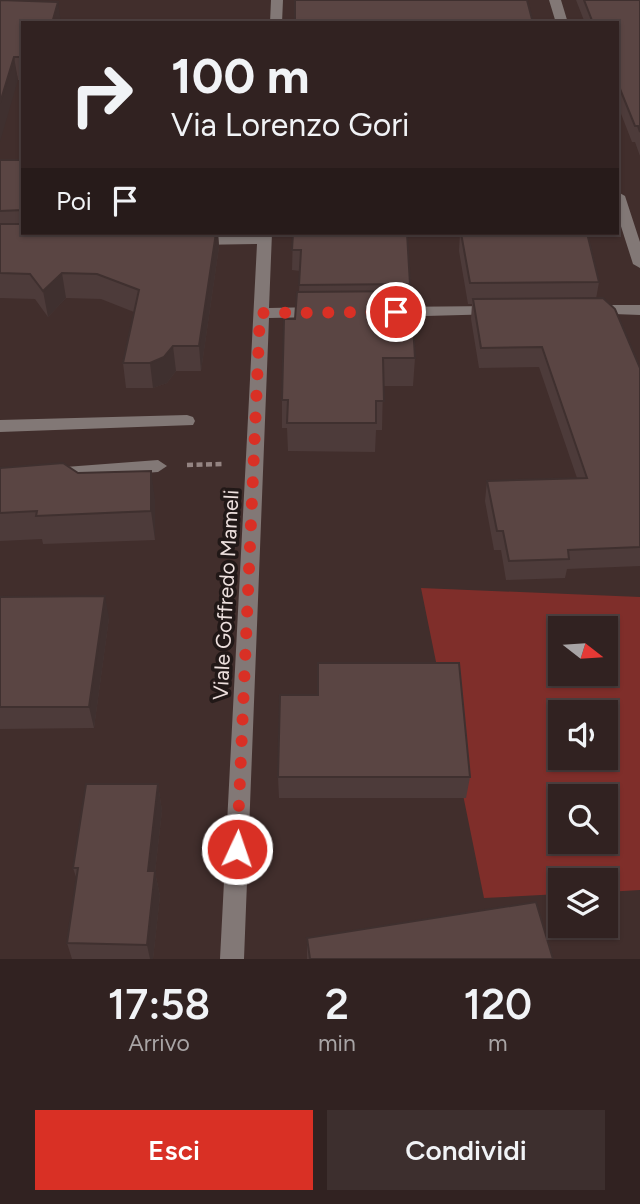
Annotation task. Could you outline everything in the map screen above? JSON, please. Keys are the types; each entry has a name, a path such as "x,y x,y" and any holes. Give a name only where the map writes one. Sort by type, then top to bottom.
{"street":[{"path":"276,21 277,0"},
{"path":"555,0 561,21"},
{"path":"619,199 640,264"},
{"path":"181,241 265,237"},
{"name":"Viale Goffredo Mameli","path":"232,959 265,237"},
{"path":"572,310 640,310"},
{"path":"368,312 504,311"},
{"path":"260,313 341,312"},
{"path":"0,426 187,421"},
{"path":"40,475 158,466"}],"path":[{"path":"158,466 255,463"}],"shaded area":[{"path":"421,588 640,597 640,890 618,891 618,868 548,868 548,895 484,898"}],"building":[{"path":"0,0 58,2 53,21 21,21 21,57 14,57 0,103"},
{"path":"295,0 527,0 532,21 295,21"},
{"path":"584,0 640,0 640,132 619,86 619,21 592,21"},
{"path":"0,160 21,160 21,210 0,211"},
{"path":"0,224 21,224 21,235 216,235 199,346 173,346 164,357 150,363 123,363 139,290 97,274 62,273 43,291 30,274 0,273"},
{"path":"293,235 407,235 410,284 299,285 301,250 292,250"},
{"path":"461,235 587,235 599,282 470,283"},
{"path":"411,291 415,358 383,358 384,401 376,401 376,423 287,423 288,400 282,400 284,319 295,319 297,292"},
{"path":"603,298 615,309 640,368 640,547 568,550 569,559 509,561 503,531 497,531 487,481 587,478 542,347 481,348 473,299"},
{"path":"63,463 78,473 151,471 151,511 36,516 37,511 0,513 0,468"},
{"path":"105,596 89,707 0,707 0,597"},
{"path":"318,663 459,663 470,777 278,777 280,695 318,695"},
{"path":"86,784 158,784 148,871 155,871 147,945 67,943 78,868 73,868"},
{"path":"536,902 553,959 310,959 307,938"}],"route":[{"path":"237,849 260,313 396,312"}]}
